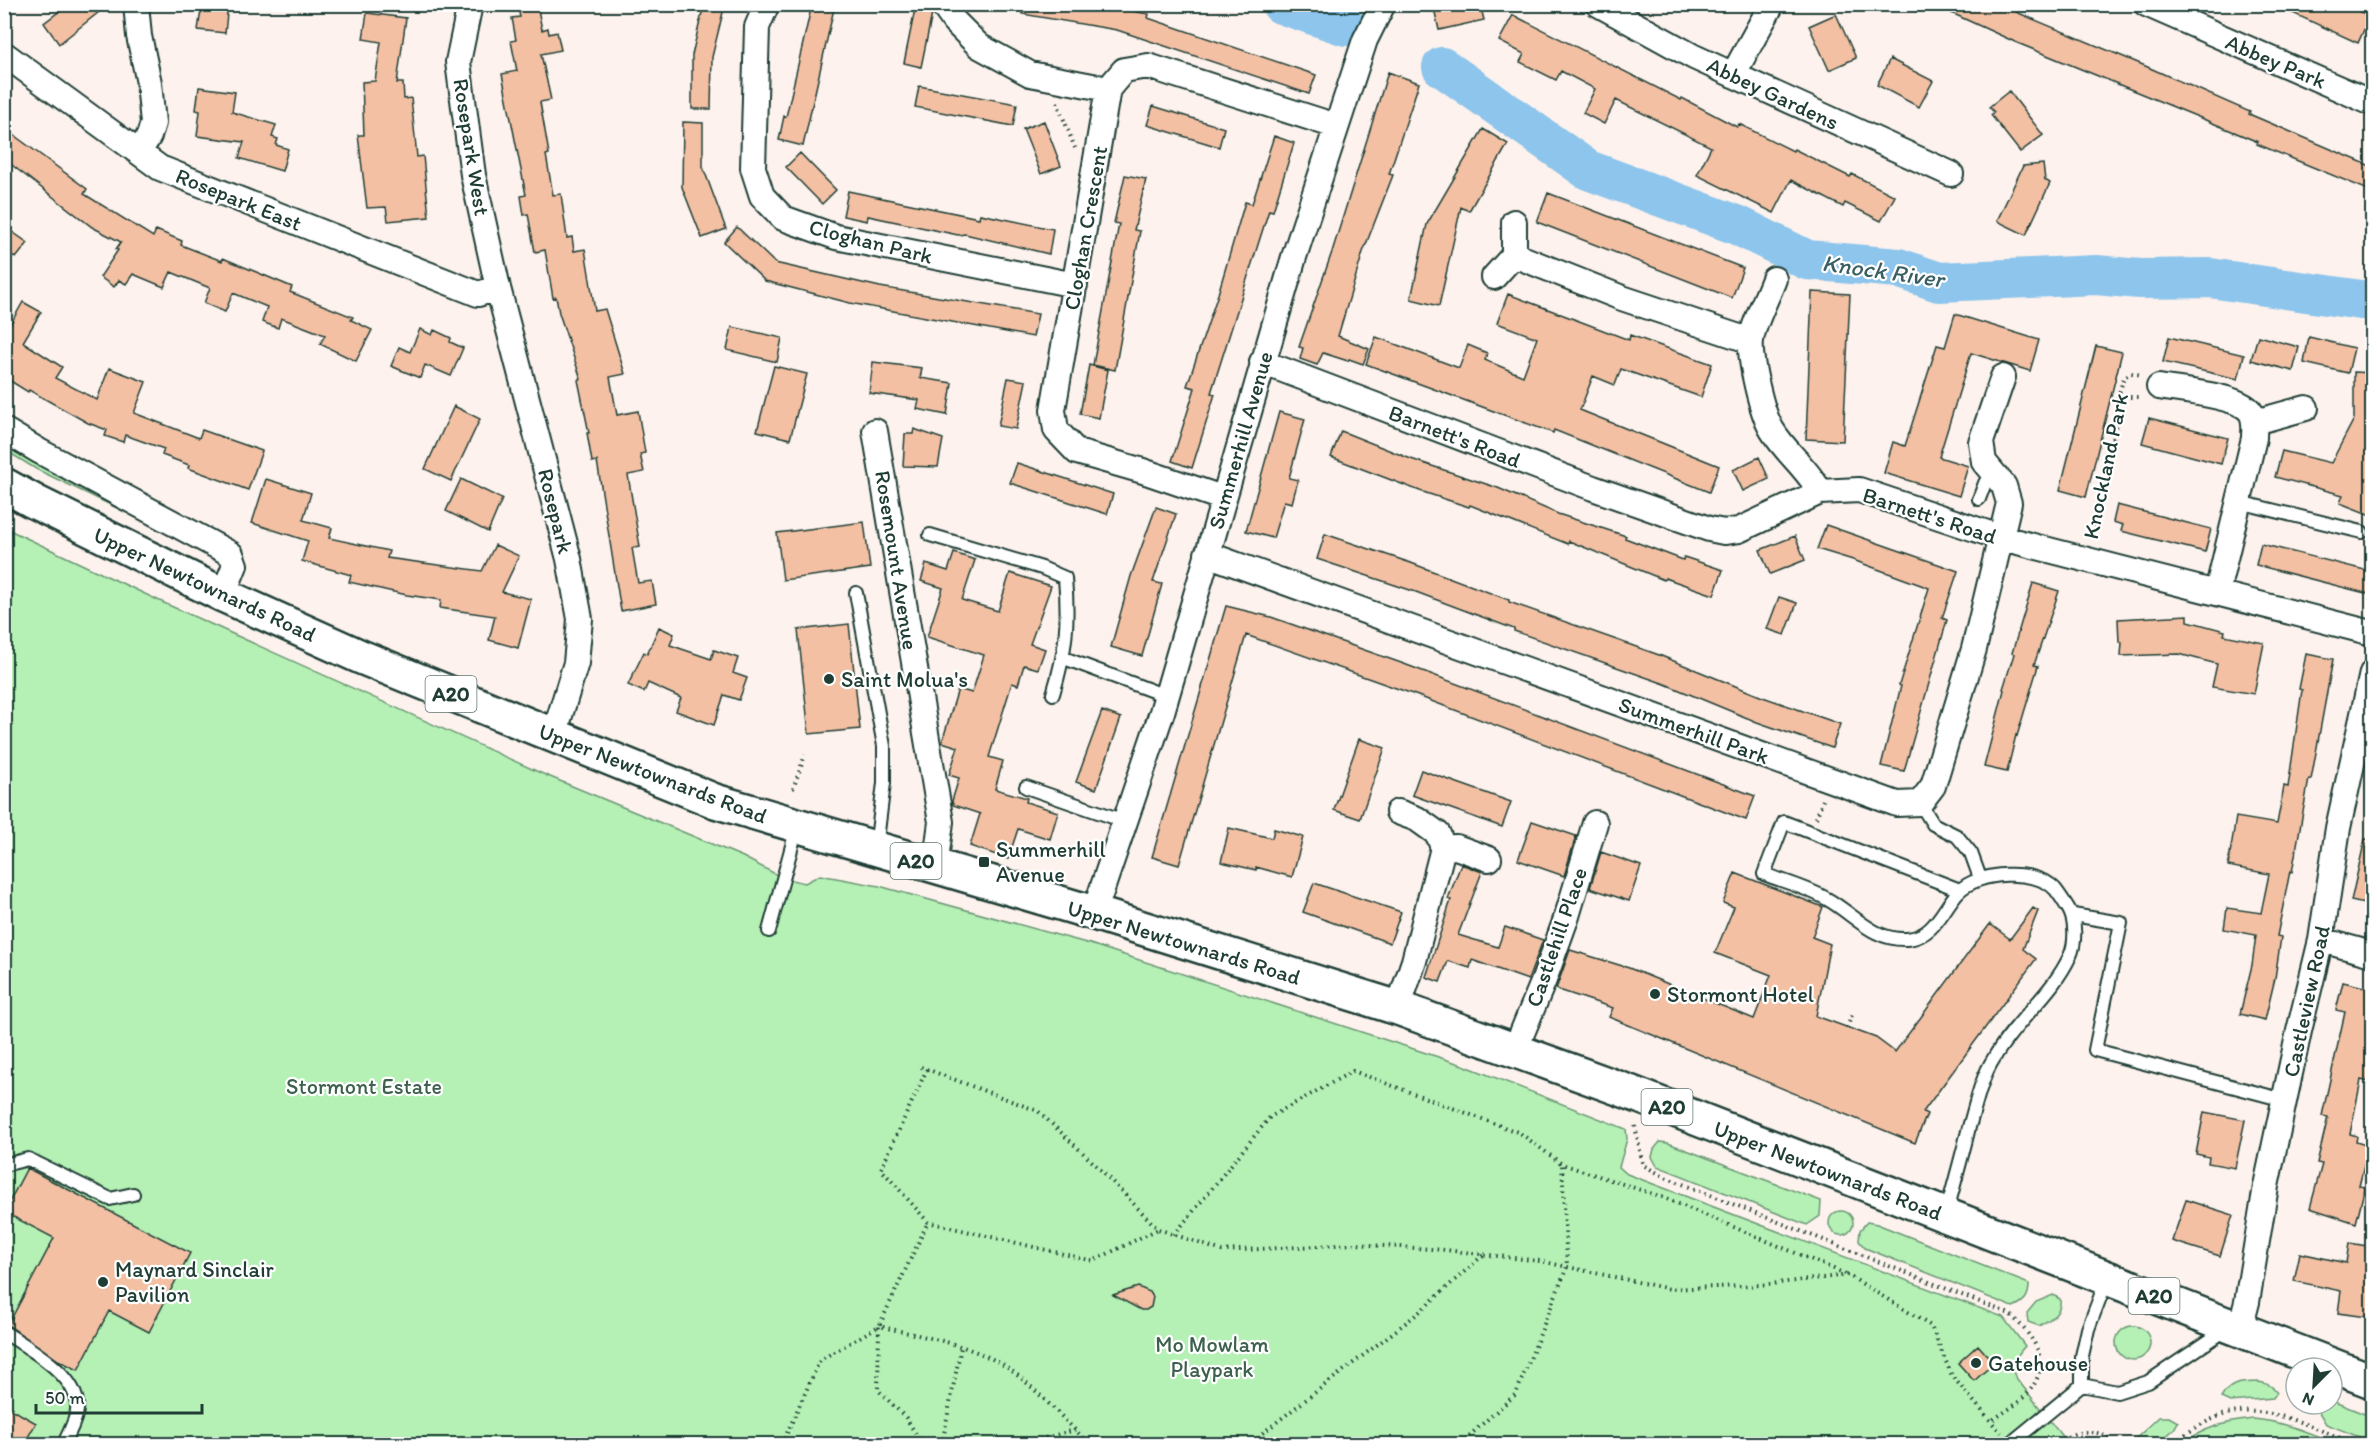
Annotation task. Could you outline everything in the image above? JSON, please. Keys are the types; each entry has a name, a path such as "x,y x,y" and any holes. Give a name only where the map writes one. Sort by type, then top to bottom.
{"highway":[{"name":"Upper Newtownards Road","path":"4,485 223,595 361,657 715,801 1094,913 1398,1008 1515,1050 2373,1381"}],"street":[{"path":"136,4 153,123 149,136 139,152"},
{"name":"Rosepark West","path":"470,4 458,62 473,175 498,288"},
{"name":"Cloghan Park","path":"767,4 757,27 753,168 762,196 783,218 836,237 1075,285"},
{"path":"942,4 954,21 979,46 1030,74 1108,88 1124,70 1148,66 1336,126"},
{"name":"Summerhill Avenue","path":"1094,913 1166,696 1262,362 1336,126 1365,40 1383,4"},
{"name":"Abbey Gardens","path":"1598,4 1733,75 1951,174"},
{"path":"1733,75 1772,4"},
{"name":"Abbey Park","path":"2146,4 2373,103"},
{"name":"Rosepark East","path":"4,54 160,168 478,294 498,288"},
{"name":"Cloghan Crescent","path":"1108,88 1053,410 1056,430 1077,452 1143,471 1222,498"},
{"path":"1494,277 1514,255 1514,222"},
{"path":"1514,255 1622,298 1751,340"},
{"path":"1774,279 1751,340 1763,411 1772,431 1812,478 1820,492"},
{"name":"Rosepark","path":"498,288 569,559 580,619 576,663 554,735"},
{"name":"Barnett's Road","path":"1262,362 1582,484 1709,529 1724,532 1739,530 1820,492 1859,490 2002,538 2373,633"},
{"path":"1920,803 1933,786 1974,649 2009,503 2004,486 1984,462 1981,442 2003,377"},
{"name":"Knockland Park","path":"2159,387 2233,401 2249,410 2255,422"},
{"path":"2217,592 2254,438 2255,422 2306,408"},
{"path":"4,430 231,554 235,565 223,595"},
{"name":"Rosemount Avenue","path":"875,431 941,822 935,867"},
{"name":"Summerhill Park","path":"1208,554 1897,804 1920,803"},
{"name":"Castleview Road","path":"2236,1327 2247,1302 2266,1186 2321,940 2338,828 2373,673"},
{"path":"1398,812 1417,819 1438,834 1443,848 1414,961 1398,1008"},
{"name":"Castlehill Place","path":"1515,1050 1567,916 1595,823"},
{"path":"1443,848 1456,847 1489,859"},
{"path":"2321,940 2373,954"}],"lane":[{"path":"1980,499 1984,483 1992,472"},
{"path":"2239,502 2362,532"},
{"path":"930,536 1042,568 1065,578 1067,623 1064,658 1053,694"},
{"path":"856,593 884,746 884,783 876,850"},
{"path":"1064,658 1166,696"},
{"path":"1026,787 1124,821"},
{"path":"1920,803 1933,824 1957,836 1971,853 1980,878"},
{"path":"1945,1216 1977,1099 1992,1061 2006,1038 2060,976 2072,953 2073,915 2054,888 2033,878 2012,873 1980,878 1960,890 1936,924 1924,935 1906,939 1885,936 1863,927 1845,910 1825,898 1764,874 1784,822 1960,890"},
{"path":"769,931 797,826"},
{"path":"2073,915 2121,923 2095,1050 2284,1100"},
{"path":"4,1165 28,1158 110,1199 133,1194"},
{"path":"2082,1385 2082,1356 2088,1329 2108,1278"},
{"path":"2082,1385 2117,1392 2148,1382 2236,1327"},
{"path":"4,1332 53,1364 74,1392 77,1410 64,1444"},
{"path":"2010,1444 2082,1385"}],"path":[{"path":"1052,78 1054,92 1080,161 1094,175"},
{"name":"Knockland Park","path":"2085,559 2120,410 2118,397 2124,377 2131,373 2143,375 2159,387"},
{"path":"793,789 805,755"},
{"path":"1811,833 1830,780"},
{"path":"1847,1028 1853,1012"},
{"path":"921,1067 1038,1111 1097,1166 1158,1229 1222,1251 1355,1244 1484,1254 1540,1261 1670,1289 1761,1285 1848,1275"},
{"path":"927,1069 881,1168 928,1222 1094,1261 1158,1229"},
{"path":"1174,1235 1270,1117 1353,1071 1520,1133 1562,1164 1662,1197 1848,1275 1931,1326 1952,1376 2010,1444"},
{"path":"1635,1126 1643,1165 1665,1177 2010,1314 2027,1331 2039,1350 2040,1371 2028,1394 1991,1421"},
{"path":"1460,1444 1516,1394 1567,1267 1562,1164"},
{"path":"922,1444 906,1418 878,1390 879,1326 928,1222"},
{"path":"1258,1444 1260,1435 1417,1314 1484,1254"},
{"path":"782,1444 820,1360 879,1326 961,1347 999,1362 1036,1392 1090,1444"},
{"path":"942,1444 961,1347"},
{"path":"2170,1444 2193,1429 2221,1416 2248,1410 2274,1414 2356,1444"},
{"path":"1022,1444 1075,1430"},
{"path":"2058,1444 2063,1439 2087,1431 2100,1434 2116,1444"}],"green space":[{"path":"4,443 212,554 36,469 5,450"},
{"name":"Stormont Estate","path":"5,528 164,603 543,774 743,857 783,878 805,883 820,875 879,886 1090,944 1463,1065 1626,1129 1627,1139 1619,1167 1627,1174 2003,1317 2025,1346 2015,1361 2014,1370 2017,1379 2068,1444 5,1444"},
{"path":"1660,1142 1668,1143 1821,1201 1820,1216 1807,1225 1657,1166 1652,1157 1654,1149"},
{"path":"1841,1211 1850,1214 1853,1223 1850,1232 1841,1235 1832,1232 1829,1223 1832,1214"},
{"path":"1867,1222 2029,1284 2027,1296 2013,1307 1865,1248 1859,1241 1860,1230"},
{"path":"2053,1295 2060,1299 2059,1309 2054,1316 2039,1326 2028,1322 2027,1313 2036,1302"},
{"path":"2133,1326 2145,1331 2150,1343 2145,1355 2133,1360 2121,1355 2116,1343 2121,1331"},
{"path":"2259,1382 2269,1385 2277,1392 2273,1398 2230,1402 2221,1398 2233,1386"},
{"path":"2344,1406 2372,1417 2372,1442 2326,1424 2321,1416 2344,1416"},
{"path":"2159,1417 2169,1417 2178,1422 2158,1444 2130,1444"},
{"path":"2253,1419 2285,1425 2337,1444 2182,1444 2216,1426"}],"building":[{"path":"69,4 109,4 59,44 44,23"},
{"path":"202,4 228,4 225,33 198,30"},
{"path":"517,4 537,4 542,30 548,28 549,34 557,32 561,50 541,54 551,100 540,102 549,154 546,155 553,195 561,194 567,238 572,237 574,251 585,249 595,311 605,309 625,374 610,377 617,415 638,411 645,453 640,454 644,472 628,475 640,547 632,548 638,583 652,581 656,604 621,611 597,461 592,462 587,433 589,433 578,380 581,379 556,297 553,298 545,250 535,252 528,214 524,215 521,196 526,195 502,74 517,71 511,41 516,40 512,18 520,17"},
{"path":"704,4 725,4 712,57 711,109 692,109 692,55"},
{"path":"812,4 835,4 803,146 779,140"},
{"path":"916,4 928,4 932,14 921,67 904,63"},
{"path":"1023,4 1092,4 1149,14 1148,18 1316,75 1309,94 1117,30 1022,14"},
{"path":"1433,4 1480,4 1484,20 1439,30"},
{"path":"1932,4 2001,4 2373,167 2373,192 2015,42"},
{"path":"2273,4 2342,4 2370,16 2358,43"},
{"path":"367,13 406,18 397,83 403,83 404,99 411,98 417,157 423,156 429,217 388,221 386,207 367,208 358,135 364,135 362,82 375,81 381,42 363,39"},
{"path":"1836,14 1856,58 1829,70 1809,26"},
{"path":"1513,15 1737,127 1739,124 1850,177 1852,174 1895,196 1881,221 1845,203 1843,207 1791,180 1774,213 1697,175 1711,147 1616,100 1604,124 1583,113 1595,89 1561,71 1556,80 1520,62 1524,54 1499,41"},
{"path":"1890,59 1933,81 1919,107 1877,85"},
{"path":"1388,72 1419,83 1389,174 1393,175 1363,252 1338,336 1369,349 1363,364 1323,353 1317,365 1300,359 1303,348 1299,347 1332,252"},
{"path":"919,86 1017,104 1013,126 915,107"},
{"path":"199,87 235,92 232,112 276,125 272,137 278,139 276,145 288,149 282,171 239,158 244,142 197,136 200,111 196,110"},
{"path":"2009,91 2043,135 2020,152 1991,115 1994,112 1989,107"},
{"path":"1153,106 1224,128 1219,147 1147,125"},
{"path":"1044,121 1061,166 1041,174 1023,129"},
{"path":"683,122 703,123 703,167 726,229 702,238 682,187"},
{"path":"4,128 87,189 84,194 153,237 156,230 182,241 181,245 222,261 223,258 292,287 290,292 353,317 351,320 372,330 356,361 320,344 325,335 281,318 278,328 262,322 267,307 233,293 225,312 204,303 210,288 171,272 164,287 133,274 126,284 119,280 114,287 100,277 121,242 92,227 4,159"},
{"path":"1483,129 1508,144 1469,211 1461,207 1439,306 1411,299 1427,224"},
{"path":"1274,136 1294,143 1273,211 1269,210 1211,393 1215,394 1192,468 1172,461 1195,388 1187,386 1218,294 1245,202 1252,204"},
{"path":"800,153 836,190 822,204 786,167"},
{"path":"2043,164 2045,180 2050,183 2026,235 1997,221 2023,166"},
{"path":"1125,175 1146,179 1134,230 1140,231 1115,370 1093,365 1119,224 1114,223"},
{"path":"848,191 979,218 980,214 1053,229 1049,254 965,234 958,235 868,216 867,221 843,216"},
{"path":"1548,193 1743,268 1732,298 1537,222"},
{"path":"4,226 28,243 16,258 4,250"},
{"path":"737,227 775,263 880,287 1038,314 1033,337 850,303 765,281 724,242"},
{"path":"1812,292 1850,294 1843,441 1806,439"},
{"path":"1508,294 1629,340 1630,335 1712,364 1701,397 1621,369 1615,385 1593,376 1580,410 1719,466 1709,492 1554,430 1553,433 1366,364 1376,337 1459,368 1468,345 1487,353 1485,360 1523,376 1537,338 1497,323"},
{"path":"23,302 41,312 23,342 62,367 55,378 97,400 109,368 146,382 134,413 199,438 202,430 262,451 248,490 188,468 189,465 162,455 164,449 125,435 123,442 105,436 107,430 88,423 4,377 4,319 11,323"},
{"path":"1955,314 2039,340 2030,371 1971,353 1939,457 1968,466 1959,496 1884,473 1893,442 1905,446 1937,345 1945,347"},
{"path":"732,327 782,338 777,362 727,350"},
{"path":"420,329 432,335 434,330 451,338 450,342 463,348 451,376 425,365 420,378 391,366 399,347 410,352"},
{"path":"2258,336 2299,347 2293,371 2251,360"},
{"path":"2169,337 2244,355 2238,379 2163,362"},
{"path":"2309,337 2354,348 2348,373 2304,363"},
{"path":"2096,346 2122,352 2086,497 2060,490"},
{"path":"873,362 922,368 920,378 952,383 947,415 917,409 919,400 869,393"},
{"path":"1089,365 1108,370 1099,418 1080,414"},
{"path":"774,366 807,374 790,439 757,431"},
{"path":"2354,372 2373,373 2373,516 2340,503 2343,495 2275,477 2282,451 2331,463 2354,419"},
{"path":"1008,378 1026,381 1016,429 998,426"},
{"path":"454,406 480,419 451,481 425,469"},
{"path":"1279,412 1305,419 1289,478 1298,480 1292,503 1284,501 1273,538 1246,531"},
{"path":"2149,418 2228,438 2221,464 2142,443"},
{"path":"914,429 943,439 938,467 903,466 905,434 913,434"},
{"path":"1341,431 1411,459 1498,488 1558,514 1626,536 1625,538 1683,560 1684,557 1723,570 1714,595 1665,578 1664,580 1569,541 1568,544 1470,505 1469,507 1420,491 1331,457"},
{"path":"1759,457 1769,479 1743,491 1733,470"},
{"path":"1017,463 1113,494 1107,514 1010,483"},
{"path":"266,479 311,493 303,520 332,528 329,538 389,551 387,558 482,571 495,545 519,556 502,592 531,599 518,648 489,640 495,616 440,608 441,600 349,582 351,575 302,561 308,541 252,523"},
{"path":"461,479 502,499 488,532 446,511"},
{"path":"2117,505 2211,529 2205,552 2121,531 2123,525 2113,522"},
{"path":"1156,507 1176,514 1153,582 1162,584 1142,656 1111,647 1131,576"},
{"path":"864,522 870,568 783,580 777,533"},
{"path":"1826,525 1958,571 1942,618 1947,620 1904,771 1881,766 1901,686 1899,685 1929,588 1817,549"},
{"path":"1325,534 1411,563 1509,600 1509,602 1659,655 1760,696 1840,724 1832,748 1757,722 1665,684 1514,631 1514,629 1416,592 1317,559"},
{"path":"1795,536 1805,560 1770,574 1760,550"},
{"path":"2261,544 2373,572 2373,595 2256,565"},
{"path":"954,553 975,560 962,600 998,611 1010,573 1051,586 1030,644 1045,649 1038,669 1024,665 1018,685 1012,683 989,757 1003,761 995,789 1027,798 1026,802 1058,812 1050,839 1018,829 1008,859 970,846 980,814 953,805 952,801 959,778 949,775 958,747 942,742 958,689 972,693 984,655 927,637 943,588 921,581 926,564 948,571"},
{"path":"2033,583 2059,591 2034,665 2038,666 2007,772 1984,767 2014,654 2012,653"},
{"path":"1779,597 1797,603 1785,635 1767,629"},
{"path":"1226,606 1271,617 1404,664 1755,796 1746,820 1410,693 1246,635 1179,865 1152,857"},
{"path":"2188,615 2188,621 2225,631 2224,635 2264,643 2254,694 2212,687 2217,664 2179,654 2121,656 2122,642 2119,642 2118,619"},
{"name":"Saint Molua's","path":"849,624 860,729 809,734 798,630"},
{"path":"659,627 674,634 670,645 711,659 714,650 738,658 733,673 747,678 739,700 724,695 714,725 676,711 681,698 648,683 644,692 628,685 644,652 647,654"},
{"path":"2306,654 2333,659 2311,780 2309,779 2292,872 2290,871 2277,936 2281,937 2275,978 2265,1020 2240,1014 2252,965 2256,935 2224,929 2227,908 2261,913 2269,874 2228,866 2236,817 2277,824 2284,786 2288,787 2302,690 2299,689"},
{"path":"1102,711 1121,718 1096,789 1076,782"},
{"path":"1359,739 1385,748 1360,819 1334,810"},
{"path":"1421,770 1511,802 1502,827 1412,795"},
{"path":"1532,821 1576,836 1564,876 1518,860"},
{"path":"1229,828 1272,838 1274,829 1303,837 1292,877 1256,867 1256,870 1221,862"},
{"path":"2365,839 2373,840 2373,906 2351,901"},
{"path":"1601,852 1641,866 1629,901 1590,888"},
{"path":"1461,864 1482,872 1458,935 1498,947 1505,927 1543,940 1528,980 1472,960 1470,968 1448,961 1440,982 1426,977 1451,900 1448,899"},
{"name":"Stormont Hotel","path":"1735,873 1823,907 1812,937 1830,944 1816,1016 1876,1038 1895,1052 1990,924 2010,939 2033,908 2038,911 2023,949 2036,959 1923,1112 1927,1114 1915,1143 1609,1017 1613,1008 1556,989 1570,950 1629,968 1754,1019 1771,975 1715,953 1734,907 1723,903"},
{"path":"1314,883 1401,912 1390,943 1303,912"},
{"path":"2343,982 2373,989 2373,1083 2361,1080 2350,1134 2357,1136 2356,1142 2369,1146 2359,1186 2365,1187 2356,1223 2310,1208 2322,1164 2317,1163 2328,1117 2322,1116 2345,1012 2336,1010"},
{"path":"2204,1112 2245,1120 2235,1168 2208,1163 2209,1157 2196,1154"},
{"name":"Maynard Sinclair Pavilion","path":"27,1168 190,1253 149,1332 109,1311 78,1370 58,1360 8,1325 54,1238 4,1212"},
{"path":"2186,1200 2233,1215 2220,1256 2172,1241"},
{"path":"2349,1243 2373,1247 2373,1318 2338,1313 2341,1291 2294,1281 2300,1253 2346,1263"},
{"path":"1138,1287 1150,1292 1153,1297 1151,1307 1146,1310 1141,1310 1113,1295"},
{"name":"Gatehouse","path":"1978,1345 1994,1363 1974,1381 1958,1363"},
{"path":"4,1405 36,1423 24,1444 4,1444"}],"waterway":[{"name":"Knock River","path":"1281,4 1346,26"},
{"name":"Knock River","path":"1442,67 1588,170 1737,225 1807,260 1898,268 1939,282 2096,275 2140,279 2210,278 2372,300"}],"place":[{"name":"Saint Molua's","path":"829,679"},
{"name":"Summerhill Avenue","path":"984,862"},
{"name":"Stormont Hotel","path":"1655,994"},
{"name":"Maynard Sinclair Pavilion","path":"103,1282"},
{"name":"Gatehouse","path":"1976,1363"}],"park label":[{"name":"Mo Mowlam Playpark","path":"1212,1356"}]}
